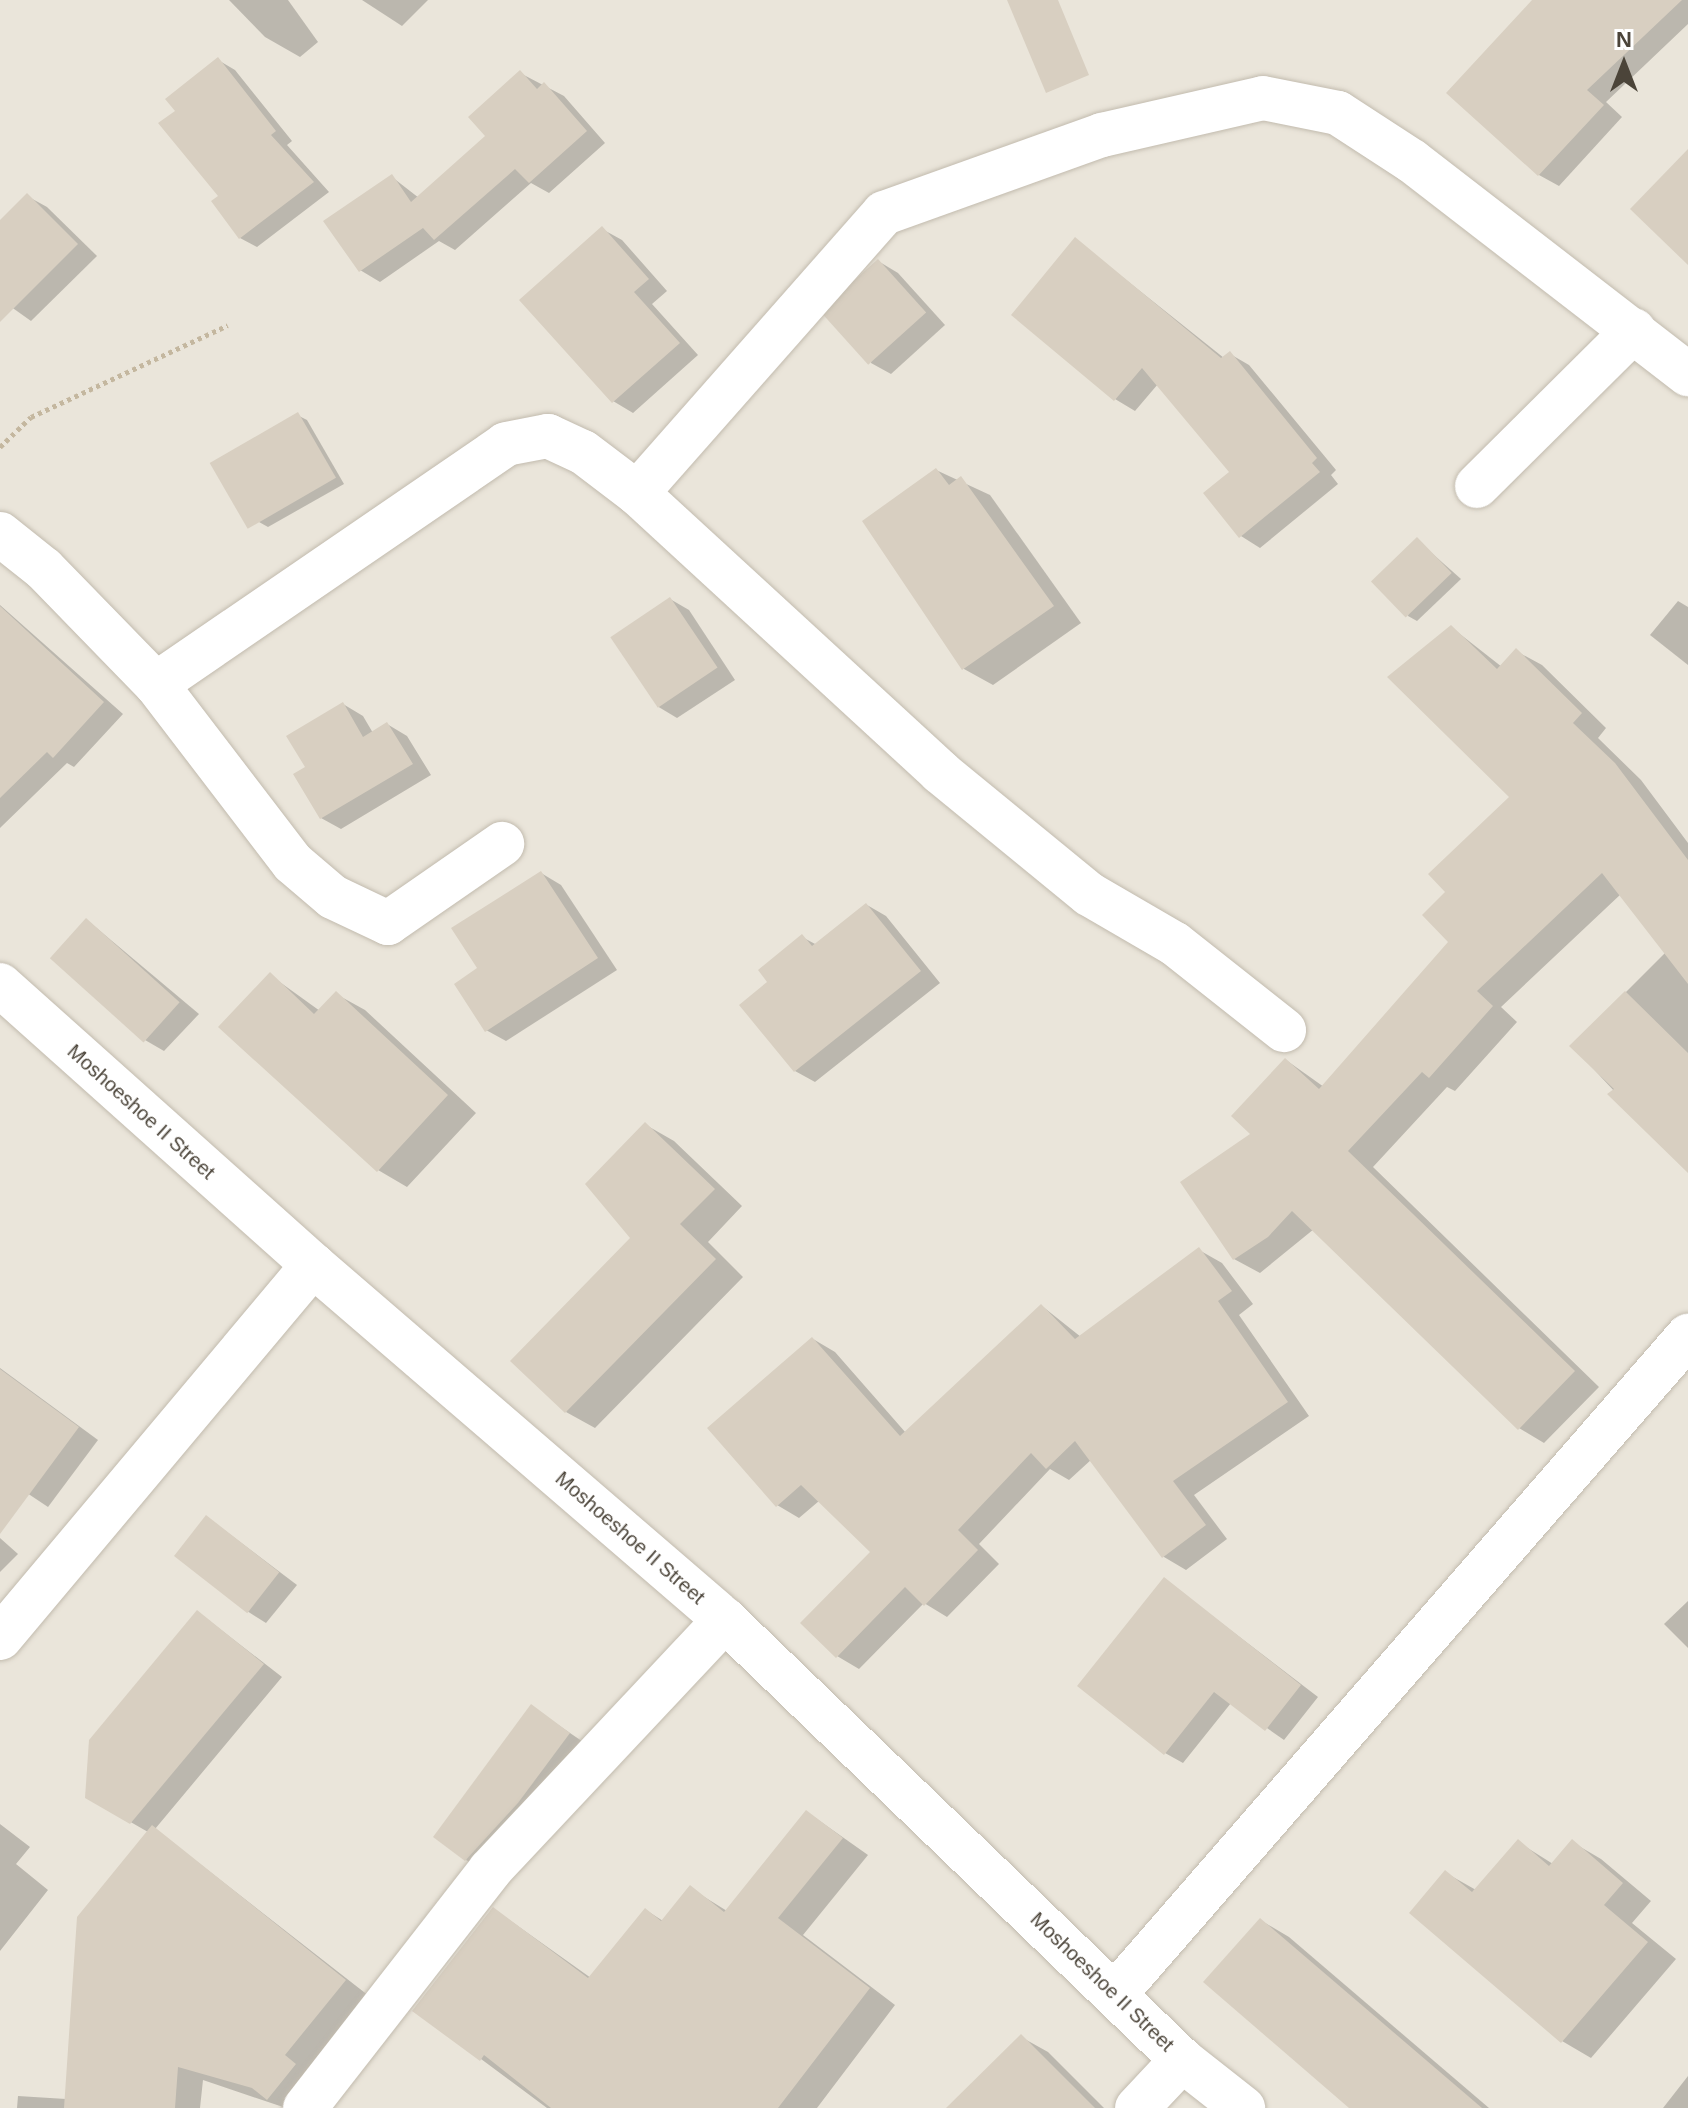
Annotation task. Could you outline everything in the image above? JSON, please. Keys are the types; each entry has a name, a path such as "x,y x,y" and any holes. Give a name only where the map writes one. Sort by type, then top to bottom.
{"street":[{"path":"637,493 884,213 1102,135 1263,98 1338,113 1412,161 1688,374"},
{"path":"1477,486 1634,330"},
{"path":"156,684 506,444 548,436 583,452 637,493 940,772 1089,894 1175,944 1284,1030"},
{"path":"0,534 44,569 156,684 293,863 333,897 388,923 502,844"},
{"name":"Moshoeshoe II Street","path":"3,993 725,1620 1182,2060 1243,2108"},
{"path":"0,1638 313,1265"},
{"path":"1115,1994 1688,1336"},
{"path":"305,2108 490,1870 725,1620"},
{"path":"1137,2108 1182,2060"}],"path":[{"path":"0,447 31,417 228,325"}],"shaded area":[{"path":"0,0 1688,0 1688,2108 0,2108"}],"building":[{"path":"1007,0 1058,0 1089,75 1046,93"},
{"path":"1532,0 1682,0 1587,90 1604,105 1538,176 1446,93"},
{"path":"218,57 276,131 271,135 314,182 239,239 211,201 218,196 158,123 175,111 165,99"},
{"path":"520,70 537,89 544,82 587,131 529,183 515,169 434,240 423,228 359,272 323,221 392,174 411,202 485,136 468,117"},
{"path":"1688,149 1688,265 1630,209"},
{"path":"27,193 78,244 0,322 0,220"},
{"path":"602,226 649,279 634,292 680,343 612,403 519,300"},
{"path":"1075,237 1221,358 1230,351 1317,458 1312,463 1320,472 1239,538 1203,493 1229,472 1142,368 1114,401 1011,315"},
{"path":"878,259 926,313 868,365 820,311"},
{"path":"298,412 336,478 248,529 210,463"},
{"path":"936,468 949,485 961,476 1054,606 962,670 862,521"},
{"path":"1417,537 1452,573 1406,617 1371,581"},
{"path":"670,597 718,667 658,708 610,637"},
{"path":"0,606 104,702 53,758 47,752 0,798"},
{"path":"1451,625 1497,669 1516,648 1582,713 1573,723 1615,763 1688,860 1688,984 1602,873 1477,991 1493,1006 1429,1078 1422,1072 1348,1151 1575,1371 1518,1430 1292,1211 1268,1237 1233,1260 1180,1182 1250,1134 1231,1116 1285,1058 1319,1089 1448,942 1422,915 1445,892 1428,874 1509,797 1387,677"},
{"path":"343,702 363,737 387,722 413,764 320,819 293,774 305,767 286,736"},
{"path":"541,871 598,958 485,1032 454,984 477,968 451,928"},
{"path":"866,903 921,971 794,1072 739,1005 767,982 758,970 802,934 812,946"},
{"path":"86,918 180,1002 144,1042 50,958"},
{"path":"270,972 314,1014 336,991 448,1095 377,1172 218,1027"},
{"path":"1625,991 1688,1053 1688,1173 1607,1094 1614,1089 1569,1046"},
{"path":"645,1122 715,1189 680,1224 716,1259 565,1413 510,1361 630,1238 585,1184"},
{"path":"1199,1247 1232,1291 1218,1301 1288,1402 1173,1481 1206,1525 1162,1558 1075,1441 1046,1469 1031,1453 958,1530 978,1550 924,1606 905,1587 836,1658 800,1623 870,1552 801,1485 776,1507 707,1428 812,1337 900,1436 1041,1304 1075,1339"},
{"path":"0,1369 79,1427 0,1534"},
{"path":"206,1515 279,1572 247,1613 174,1556"},
{"path":"1164,1577 1301,1685 1265,1731 1214,1692 1164,1755 1077,1686"},
{"path":"197,1610 264,1664 130,1824 85,1798 89,1740"},
{"path":"531,1704 570,1733 518,1803 465,1861 433,1837"},
{"path":"806,1810 843,1838 778,1918 870,1988 778,2108 551,2108 484,2055 480,2061 412,2011 493,1907 588,1978 645,1908 661,1921 690,1885 724,1912"},
{"path":"152,1825 346,1980 285,2055 296,2064 267,2100 252,2088 178,2067 175,2108 64,2108 77,1917"},
{"path":"1518,1839 1549,1866 1572,1839 1623,1883 1604,1905 1648,1942 1561,2043 1409,1913 1445,1870 1472,1892"},
{"path":"1260,1918 1482,2108 1349,2108 1203,1982"},
{"path":"1021,2034 1095,2108 946,2108"}]}
